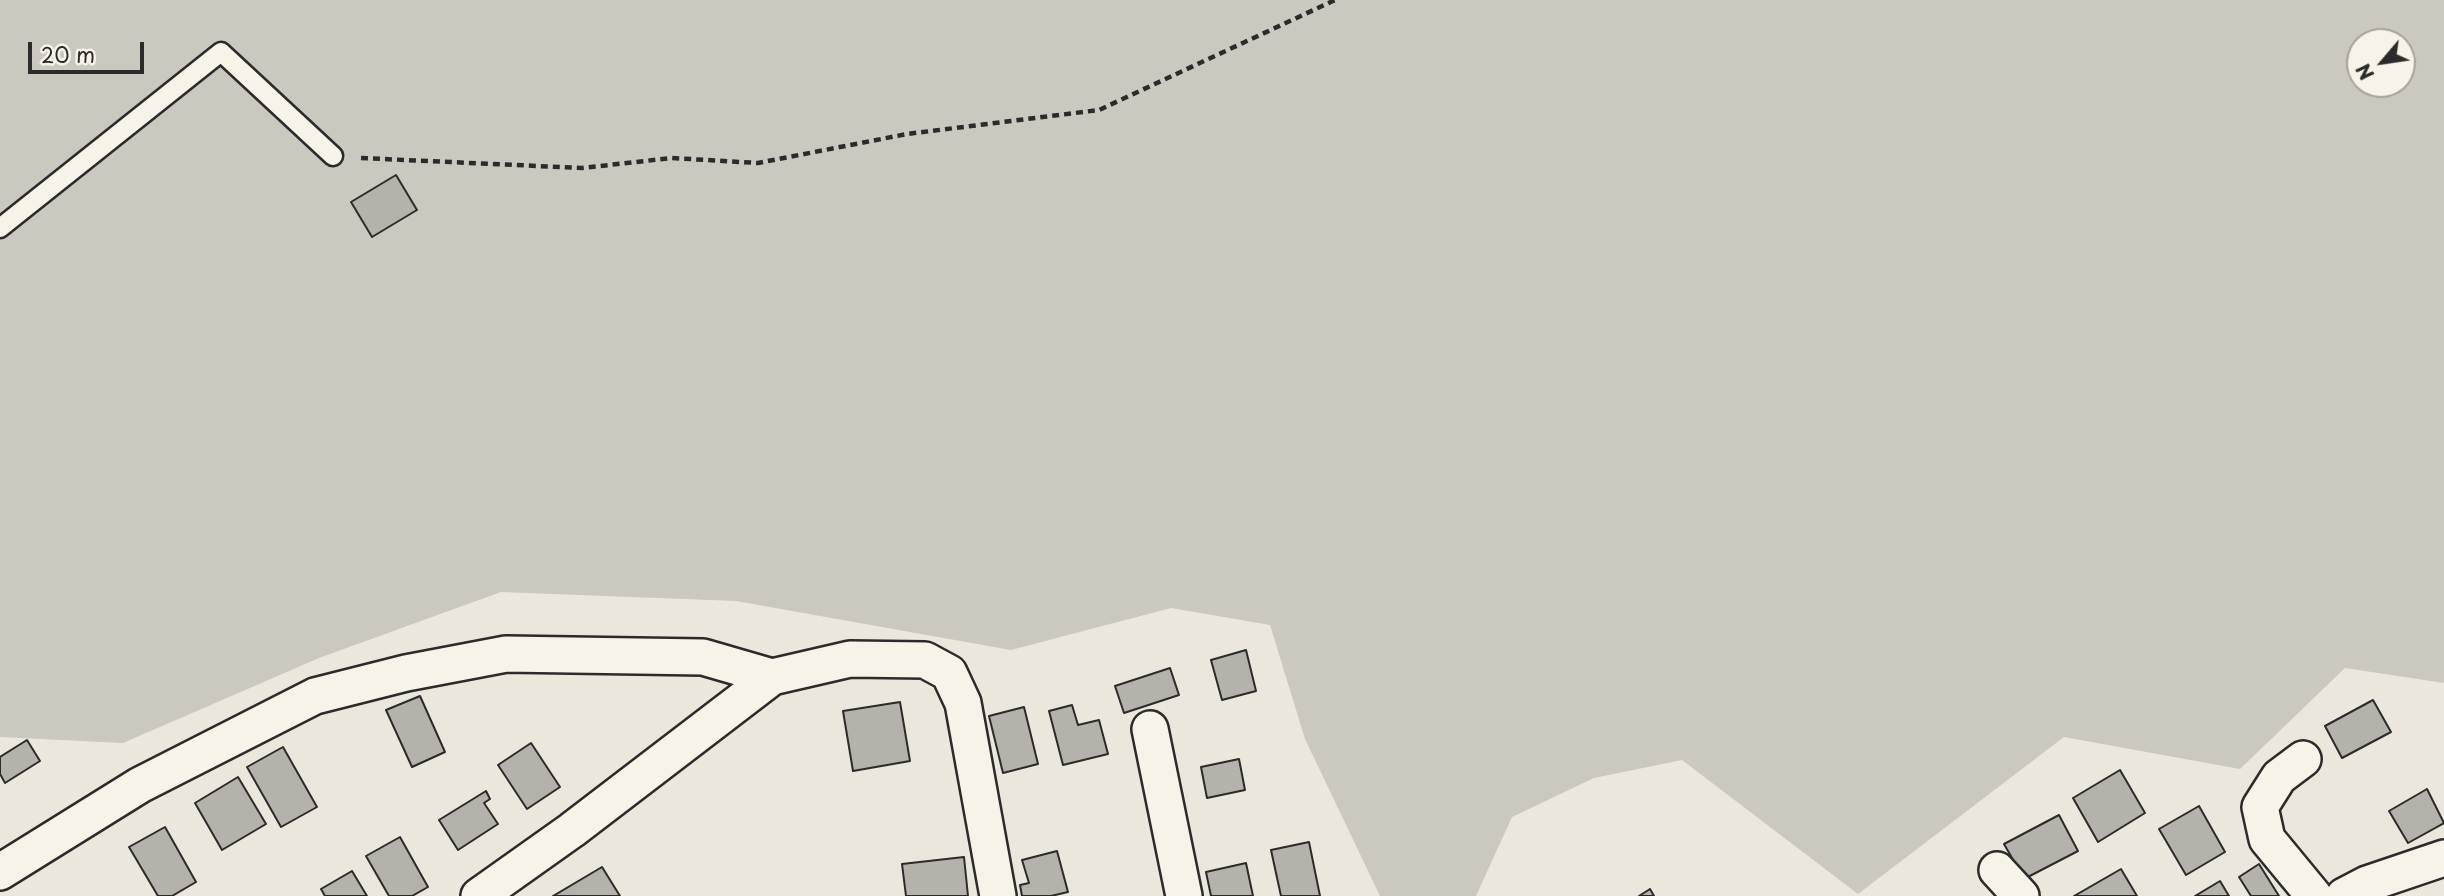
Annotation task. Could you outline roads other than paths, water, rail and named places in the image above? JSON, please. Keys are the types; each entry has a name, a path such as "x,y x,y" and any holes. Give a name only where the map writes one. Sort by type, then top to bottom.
{"street":[{"path":"0,872 140,785 315,696 354,686 506,654 703,657 772,677"},
{"path":"480,896 572,830 772,677 850,659 925,660 949,673 963,703 998,896"},
{"path":"1150,729 1184,896"},
{"path":"2303,759 2279,777 2260,807 2267,839 2314,896"},
{"path":"2344,896 2367,884 2444,858"},
{"path":"1997,870 2021,896"}],"lane":[{"path":"0,228 221,52 333,156"}]}
